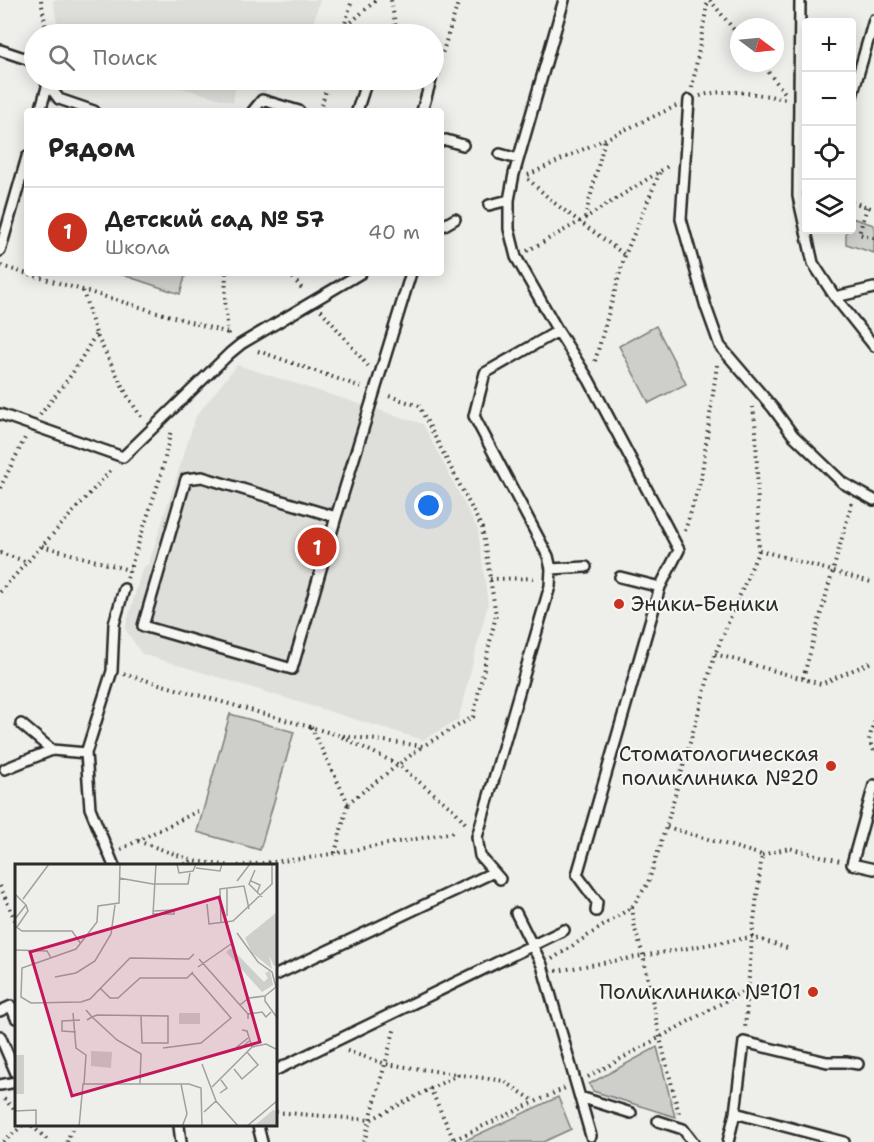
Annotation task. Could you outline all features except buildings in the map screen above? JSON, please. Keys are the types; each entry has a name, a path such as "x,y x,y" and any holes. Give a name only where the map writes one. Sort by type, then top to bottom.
{"lane":[{"path":"564,0 514,174 509,200 509,229 516,257 558,332 589,380 679,550 660,587 577,875 597,902 596,910"},
{"path":"800,0 802,72"},
{"path":"856,82 874,21"},
{"path":"0,51 24,58"},
{"path":"41,108 44,90"},
{"path":"52,90 59,99 85,108"},
{"path":"358,108 364,90"},
{"path":"423,108 428,90"},
{"path":"255,108 262,100 289,108"},
{"path":"689,100 681,219 706,307 720,346 793,435 843,483 874,500"},
{"path":"802,125 798,196 813,263 835,297 874,346"},
{"path":"444,140 463,145"},
{"path":"500,154 518,159"},
{"path":"0,251 24,167"},
{"path":"489,205 509,200"},
{"path":"444,225 455,219"},
{"path":"0,414 123,457 241,344 356,276"},
{"path":"186,479 143,626 292,669 410,276"},
{"path":"835,297 874,288"},
{"path":"278,974 497,876 480,856 477,837 550,586 551,569 548,556 474,416 485,373 558,332"},
{"path":"176,476 186,479 202,477 336,517"},
{"path":"551,569 586,567"},
{"path":"620,577 660,587"},
{"path":"113,864 90,808 86,753 112,671 114,624 124,589"},
{"path":"21,724 52,750"},
{"path":"5,769 52,750 86,753"},
{"path":"874,785 852,864 874,869"},
{"path":"516,913 543,969 591,1136"},
{"path":"278,1069 564,930"},
{"path":"0,1011 11,1006 15,1016"},
{"path":"0,1036 15,1071"},
{"path":"728,1142 735,1113 744,1042 827,1062 858,1064"},
{"path":"0,1085 15,1082"},
{"path":"580,1097 631,1113"},
{"path":"735,1113 844,1142"},
{"path":"658,1122 683,1129 693,1142"},
{"path":"179,1127 181,1142"},
{"path":"258,1127 262,1142"}],"path":[{"path":"41,0 45,24"},
{"path":"344,24 352,0"},
{"path":"351,24 376,0"},
{"path":"392,0 396,24"},
{"path":"444,48 459,0"},
{"path":"709,0 730,25"},
{"path":"689,100 709,0"},
{"path":"626,255 553,202 525,177 689,100 711,93 739,92 789,99 768,72"},
{"path":"321,108 326,90"},
{"path":"585,218 605,139"},
{"path":"516,257 579,222 686,156"},
{"path":"589,380 626,255 660,172"},
{"path":"856,203 874,209"},
{"path":"867,207 859,234 874,238"},
{"path":"0,266 24,273"},
{"path":"33,276 228,333"},
{"path":"226,276 225,301 230,353"},
{"path":"292,276 378,378"},
{"path":"83,291 96,334 127,395 150,431"},
{"path":"0,488 31,425 72,374 96,334"},
{"path":"241,344 419,406 482,528 496,615 473,717 423,746 348,803 335,853"},
{"path":"679,550 700,479 720,346"},
{"path":"543,969 632,907 648,883 715,654 759,550 756,430 750,382"},
{"path":"124,589 162,472 176,406"},
{"path":"0,592 123,457"},
{"path":"803,678 855,489"},
{"path":"42,546 129,570"},
{"path":"759,550 874,583"},
{"path":"0,553 28,561"},
{"path":"490,579 537,579 551,569"},
{"path":"715,654 821,684 874,661"},
{"path":"112,671 339,735 398,764 455,811 477,837"},
{"path":"874,721 868,740 874,752"},
{"path":"310,726 348,803"},
{"path":"339,735 423,746"},
{"path":"109,855 198,811"},
{"path":"666,827 762,855 789,848 852,864"},
{"path":"253,864 335,853 455,832"},
{"path":"138,841 194,861 216,864"},
{"path":"744,1042 752,937 762,855"},
{"path":"185,864 194,861"},
{"path":"0,886 15,920"},
{"path":"632,907 660,1038 683,1129"},
{"path":"543,969 752,937 787,948"},
{"path":"430,1088 451,1141 576,1084 749,988"},
{"path":"364,1142 400,1010"},
{"path":"329,1044 386,1064 504,1081 535,1102"},
{"path":"278,1112 370,1120 459,1074"},
{"path":"0,1096 15,1109"},
{"path":"3,1142 20,1127"},
{"path":"34,1127 50,1142"},
{"path":"67,1142 72,1127"}],"shaded area":[{"path":"53,0 320,0 313,24 57,24"},
{"path":"189,90 235,90 233,102"},
{"path":"856,219 874,225 874,253 846,244 846,234 856,234"},
{"path":"126,276 185,276 180,294"},
{"path":"656,326 686,384 649,403 619,346"},
{"path":"237,365 423,424 478,530 488,604 458,720 423,740 142,654 125,629 142,569 149,563 196,416"},
{"path":"230,714 294,732 260,850 197,832"},
{"path":"657,1047 675,1117 593,1091 589,1084"},
{"path":"558,1097 571,1129 543,1142 462,1142"}],"place":[{"name":"Детский сад № 57","path":"317,547"},
{"name":"Эники-Беники","path":"619,604"},
{"name":"Стоматологическая поликлиника №20","path":"831,766"},
{"name":"Поликлиника №101","path":"813,992"}]}
